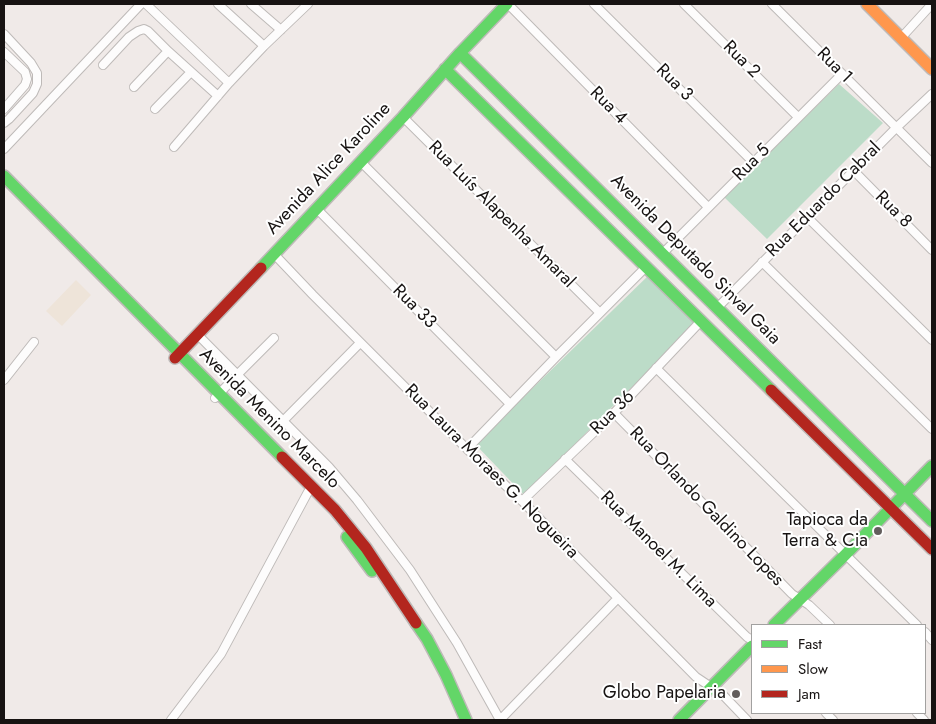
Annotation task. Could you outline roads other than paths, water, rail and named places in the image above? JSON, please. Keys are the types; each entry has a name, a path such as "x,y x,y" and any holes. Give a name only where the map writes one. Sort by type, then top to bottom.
{"street":[{"path":"4,149 141,4"},
{"path":"146,4 229,82"},
{"path":"218,4 264,46"},
{"path":"174,147 229,82 308,4"},
{"name":"Avenida Alice Karoline","path":"177,356 318,209 445,69 508,4"},
{"name":"Rua 4","path":"508,4 708,207"},
{"name":"Rua 3","path":"594,4 753,162"},
{"name":"Rua 2","path":"684,4 798,117"},
{"name":"Rua 1","path":"772,4 932,163"},
{"path":"901,38 932,4"},
{"path":"257,5 281,30"},
{"path":"871,5 932,69"},
{"path":"102,65 129,37 144,29 218,96"},
{"path":"4,34 31,63 37,73 37,84 33,93 4,123"},
{"path":"134,87 168,51"},
{"path":"4,52 25,72 27,79 25,85 4,109"},
{"name":"Avenida Deputado Sinval Gaia","path":"460,53 932,521"},
{"path":"445,69 932,548"},
{"path":"155,109 191,72"},
{"name":"Rua 5","path":"663,253 842,74"},
{"name":"Rua Eduardo Cabral","path":"718,307 932,94"},
{"name":"Rua Luís Alapenha Amaral","path":"403,117 600,313"},
{"path":"362,162 556,357"},
{"name":"Rua 8","path":"854,171 932,250"},
{"name":"Avenida Menino Marcelo","path":"4,176 177,356"},
{"name":"Avenida Menino Marcelo","path":"4,187 335,510 366,548 427,640 446,675 466,720"},
{"name":"Rua 33","path":"318,209 510,404"},
{"path":"807,217 932,340"},
{"name":"Rua Laura Moraes G. Nogueira","path":"274,254 360,343 522,501 696,677 723,695 747,720"},
{"path":"762,262 932,429"},
{"path":"467,449 646,267"},
{"path":"676,297 691,282"},
{"name":"Rua 36","path":"522,501 614,413 701,321"},
{"path":"197,334 284,420 346,487 410,570 458,643 500,720 618,598"},
{"path":"218,396 274,338"},
{"path":"4,380 34,342"},
{"path":"284,420 360,343"},
{"path":"656,368 916,624"},
{"name":"Avenida Menino Marcelo","path":"218,396 340,528 387,592 428,654 457,720"},
{"name":"Rua Orlando Galdino Lopes","path":"614,413 792,594 809,605 829,624"},
{"name":"Rua Manoel M. Lima","path":"566,459 751,639"},
{"path":"775,624 932,466"},
{"path":"172,720 221,654 308,492"},
{"path":"679,720 751,647"}],"place":[{"name":"Tapioca da Terra & Cia","path":"878,531"},
{"name":"Globo Papelaria","path":"736,694"}]}
